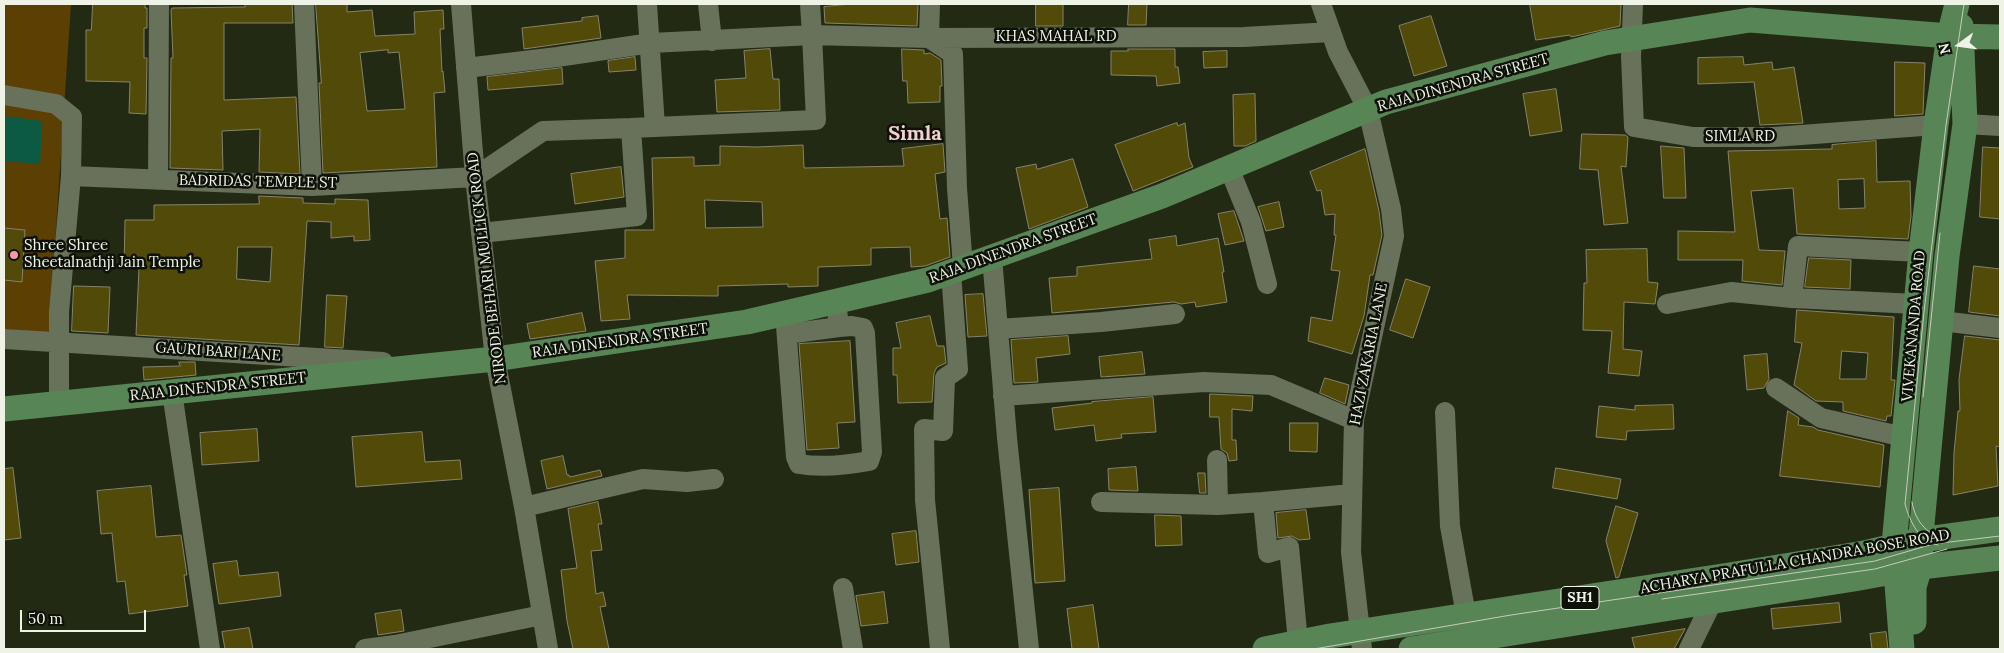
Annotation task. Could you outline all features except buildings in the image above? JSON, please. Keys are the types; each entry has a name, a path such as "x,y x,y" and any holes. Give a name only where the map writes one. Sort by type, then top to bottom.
{"main road":[{"name":"VIVEKANANDA ROAD","path":"1902,649 1895,573 1896,524 1920,252 1936,125 1955,36 1957,4"},
{"name":"RAJA DINENDRA STREET","path":"4,409 495,359 747,322 784,320 836,301 928,280 1162,196 1386,102 1605,43 1750,20 1955,36 2000,37"},
{"name":"VIVEKANANDA ROAD","path":"1917,649 1913,616 1914,586 1920,568 1920,540 1947,256 1965,124 1955,36"},
{"name":"ACHARYA PRAFULLA CHANDRA BOSE ROAD","path":"1265,649 1298,642 1361,640 1466,615 1864,554 1896,524 1920,540 2000,529"},
{"name":"ACHARYA PRAFULLA CHANDRA BOSE ROAD","path":"1410,649 1515,641 1713,601 1877,574 2000,558"}],"street":[{"path":"158,180 159,4"},
{"path":"304,4 312,186"},
{"name":"NIRODE BEHARI MULLICK ROAD","path":"461,4 495,359 524,507 548,649"},
{"path":"647,4 651,42 655,127"},
{"path":"708,4 712,40"},
{"path":"476,176 543,131 816,120 810,4"},
{"path":"930,4 929,38 953,54 957,188 958,369 945,378 943,430 924,429 924,500 940,649"},
{"name":"HAZI ZAKARIA LANE","path":"1321,4 1338,52 1368,110 1391,209 1394,236 1354,420 1351,552 1361,640"},
{"path":"1633,4 1633,38"},
{"name":"KHAS MAHAL RD","path":"466,68 651,42 812,35 929,38 1244,37 1331,32"},
{"name":"SIMLA RD","path":"1633,38 1634,127 1693,137 1774,137 1936,125"},
{"path":"4,95 56,104 72,117 71,176 59,312 59,404"},
{"path":"1965,124 2000,126"},
{"path":"482,233 637,216 631,128"},
{"path":"1229,168 1251,222 1267,284"},
{"name":"BADRIDAS TEMPLE ST","path":"71,176 312,186 476,176"},
{"path":"1792,298 1798,246 1920,252"},
{"path":"992,257 1003,396 1029,649"},
{"path":"1667,304 1731,292 1792,298 1916,304"},
{"path":"836,301 839,327"},
{"path":"998,329 1101,322 1175,314"},
{"path":"784,320 863,328 865,333 872,452 869,461 808,466 799,464 796,456 784,320"},
{"path":"784,320 788,462"},
{"path":"1941,321 2000,328"},
{"name":"GAURI BARI LANE","path":"4,339 433,365"},
{"path":"1003,396 1204,382 1271,385 1354,420"},
{"path":"1776,388 1820,418 1904,438"},
{"path":"172,392 210,649"},
{"path":"1445,412 1450,526 1466,615"},
{"path":"1217,460 1218,505"},
{"path":"524,507 643,479 687,482 714,479"},
{"path":"1101,502 1218,505 1352,494"},
{"path":"1263,502 1268,553 1289,547 1298,642"},
{"path":"1689,649 1720,588 1729,575"},
{"path":"843,588 853,649"},
{"path":"364,649 395,645 542,615"}],"shaded area":[{"path":"4,4 71,4 49,333 4,329"},
{"path":"4,116 42,121 40,164 4,161"}],"tram line":[{"path":"1938,545 1931,543 1916,530 1905,504 1924,312 1946,125 1964,4"},
{"path":"1923,397 1940,233"},
{"path":"1912,502 1916,516 1924,527 1935,536 1949,540"},
{"path":"1314,649 1511,615 1875,561 1933,544 2000,536"},
{"path":"1662,599 1875,569 1947,549"}],"place":[{"name":"Shree Shree Sheetalnathji Jain Temple","path":"14,255"}],"district":[{"name":"Simla","path":"915,134"}]}
